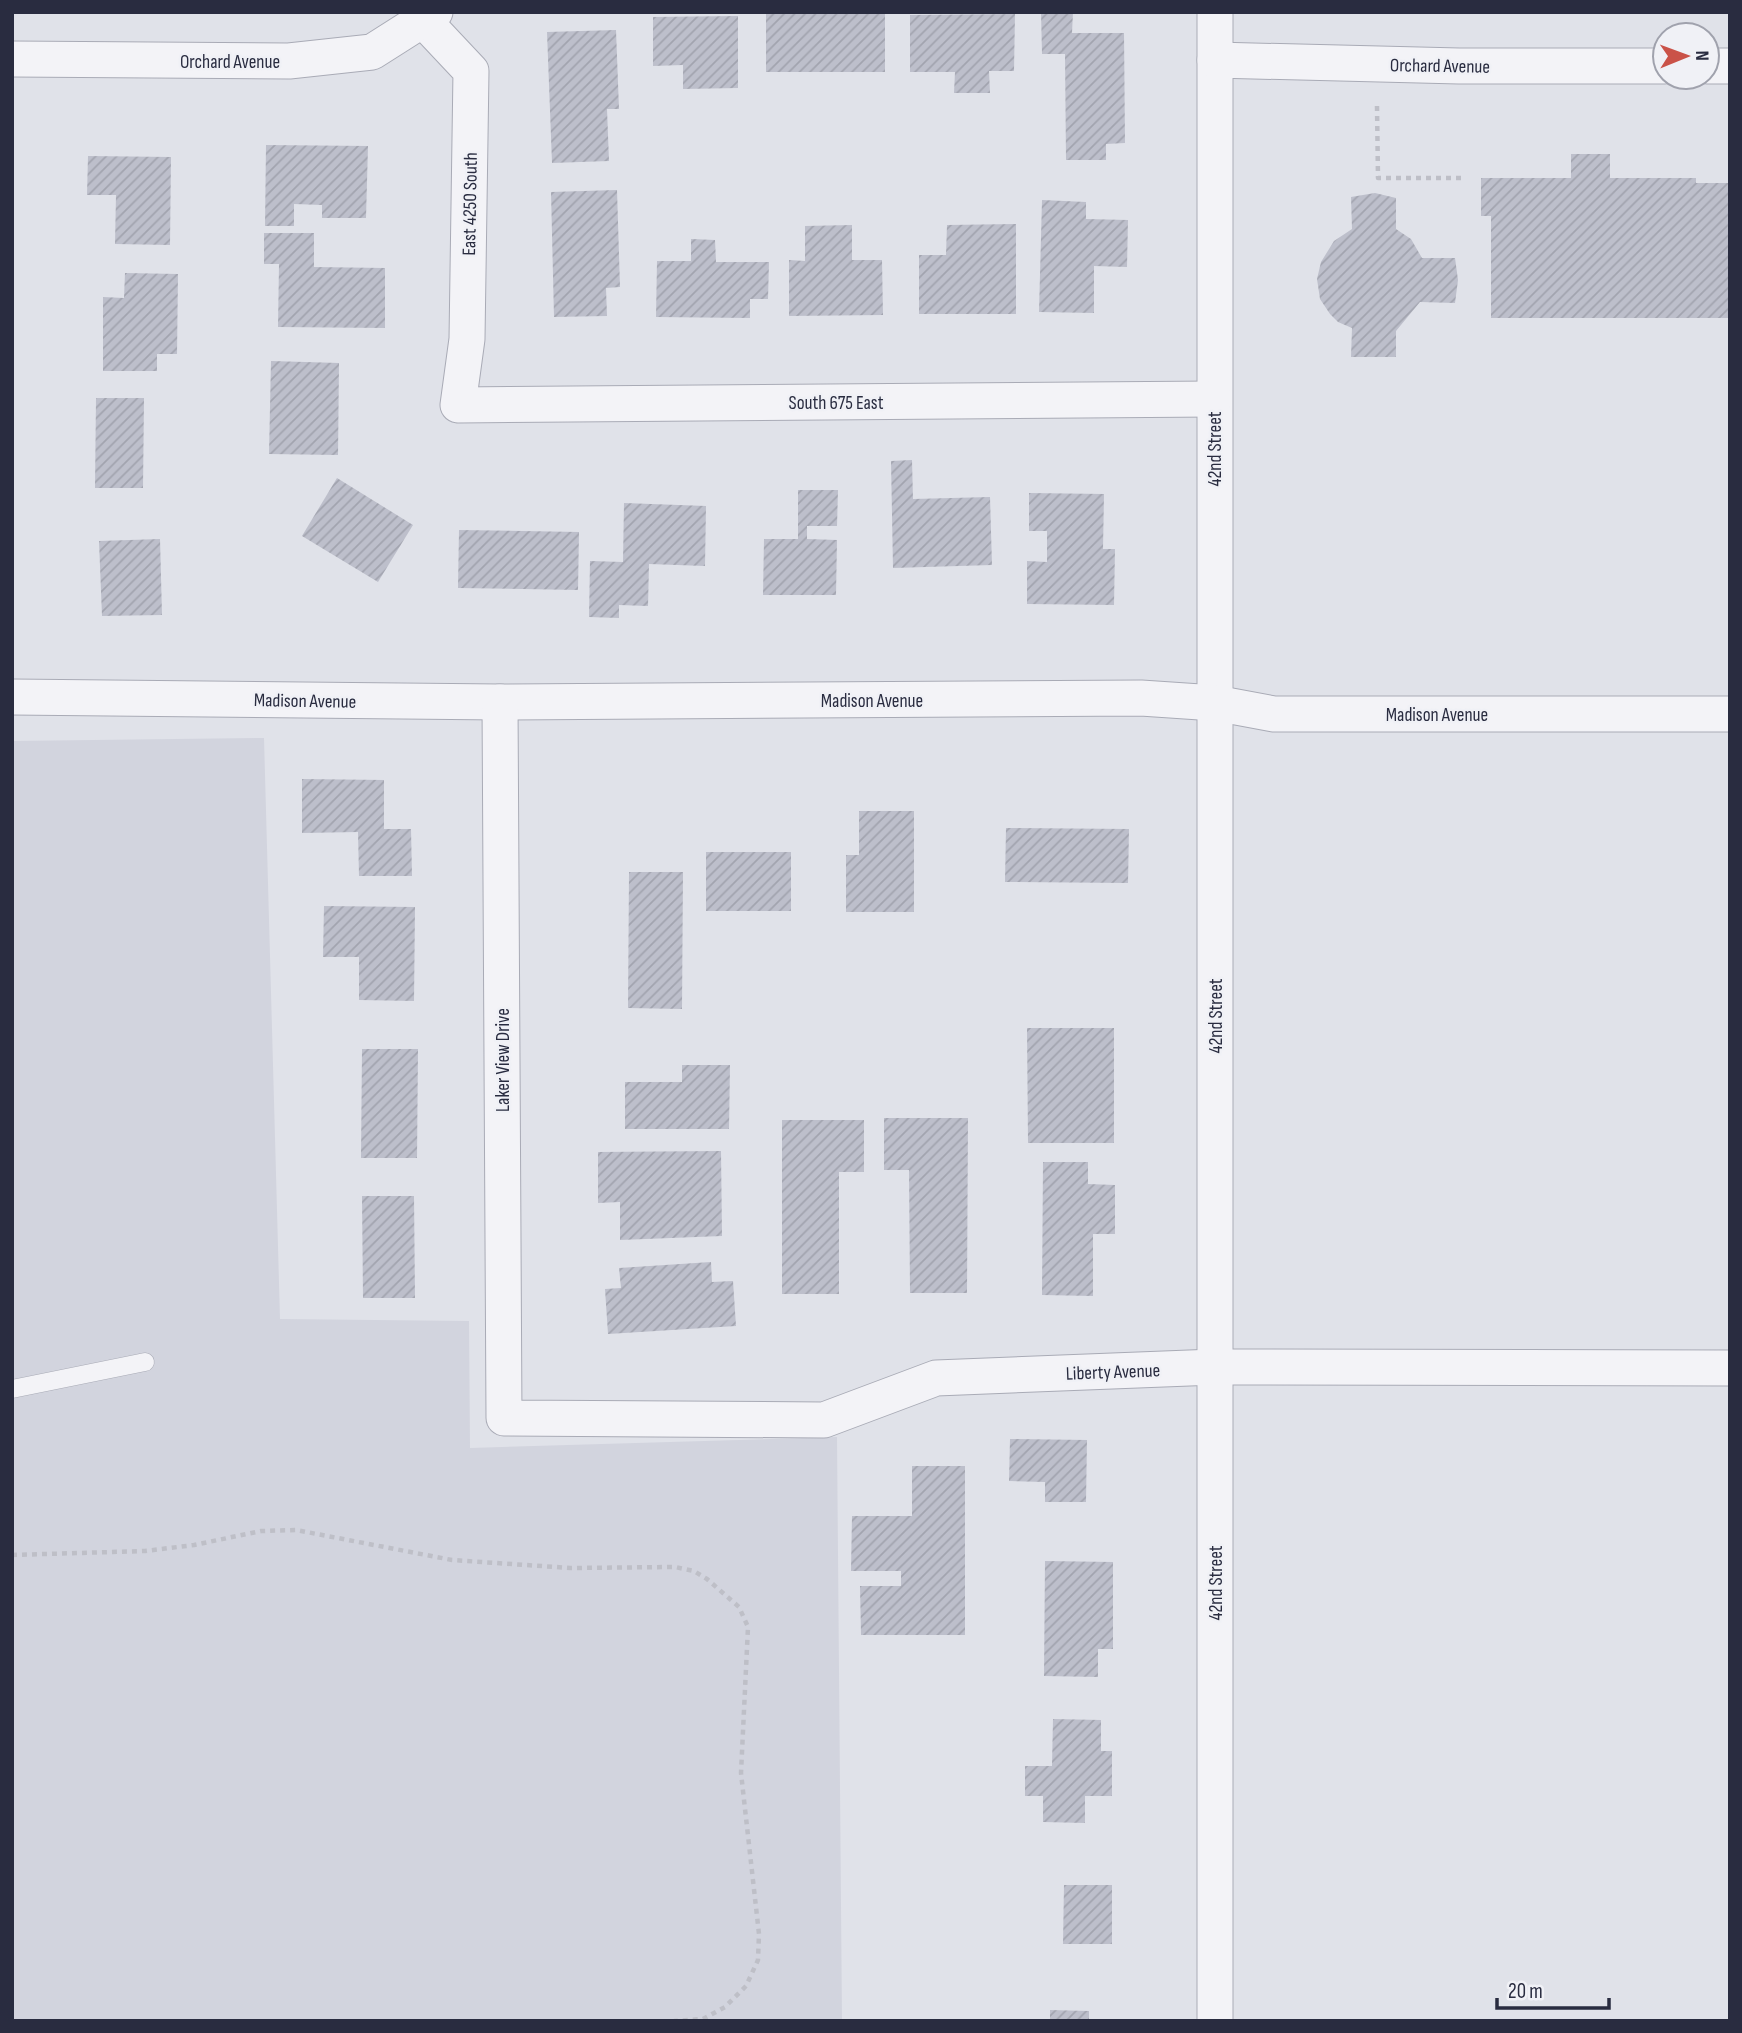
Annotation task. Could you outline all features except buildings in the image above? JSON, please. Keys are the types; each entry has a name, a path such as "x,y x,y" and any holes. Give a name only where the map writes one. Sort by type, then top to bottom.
{"street":[{"name":"42nd Street","path":"1214,12 1215,2021"},
{"name":"Orchard Avenue","path":"12,59 289,61 372,52 429,17"},
{"name":"East 4250 South","path":"429,17 471,71 467,339 458,405"},
{"name":"Orchard Avenue","path":"1215,60 1460,66 1651,66"},
{"name":"South 675 East","path":"458,405 1214,399"},
{"name":"Madison Avenue","path":"12,697 500,702 1142,698 1215,703 1274,714 1730,714"},
{"name":"Laker View Drive","path":"500,702 503,1418"},
{"name":"Liberty Avenue","path":"503,1418 824,1420 936,1378 1215,1367 1730,1368"}],"lane":[{"path":"12,1389 145,1362"}],"path":[{"path":"1377,106 1378,178 1462,178"},
{"path":"12,1555 145,1551 194,1545 261,1531 296,1530 452,1560 570,1568 675,1567 694,1571 707,1579 739,1607 748,1627 741,1773 759,1934 758,1960 746,1986 725,2007 703,2019 674,2021"}],"shaded area":[{"path":"264,738 280,1319 469,1321 470,1448 837,1437 842,2021 12,2021 12,741"}]}
